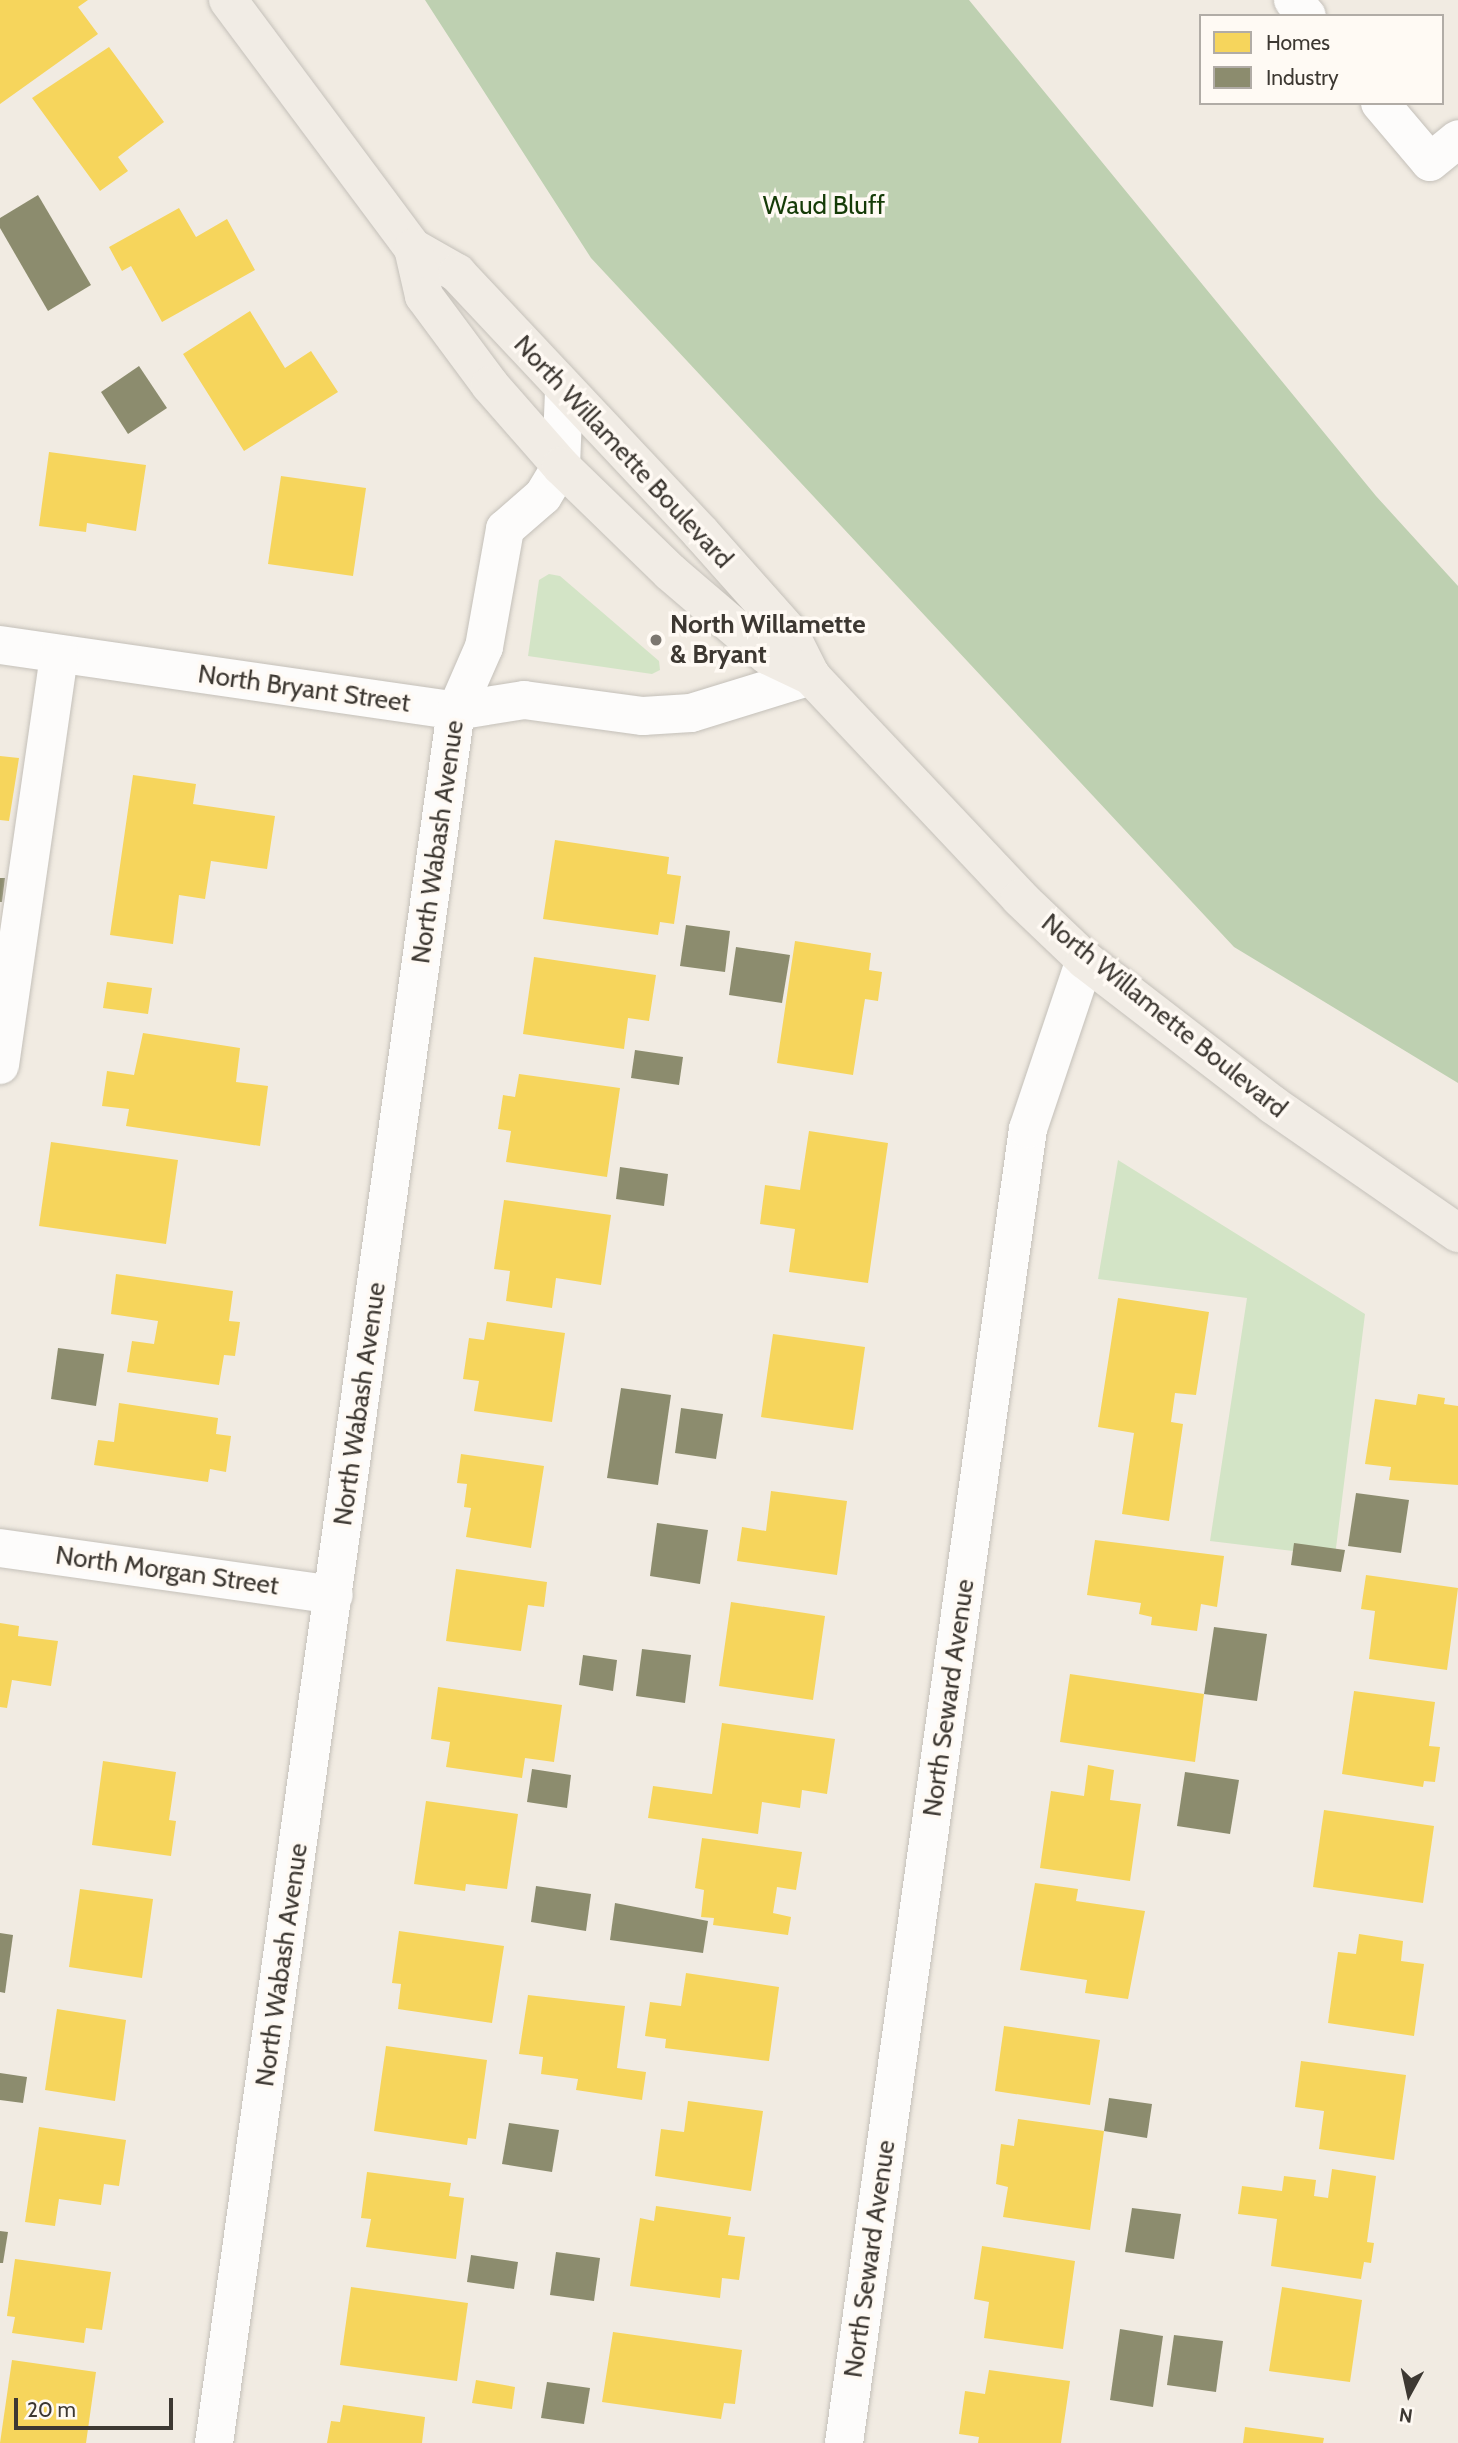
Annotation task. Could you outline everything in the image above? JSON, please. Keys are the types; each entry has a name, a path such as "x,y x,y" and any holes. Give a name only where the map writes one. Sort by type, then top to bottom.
{"main road":[{"name":"North Willamette Boulevard","path":"228,0 414,248 457,273 789,632 811,676 964,841 1085,960 1336,1152 1458,1233"},
{"name":"North Willamette Boulevard","path":"414,248 424,296 490,385 561,466 670,572 767,655 811,676"}],"street":[{"path":"1293,0 1305,14"},
{"path":"1382,105 1430,162 1458,139"},
{"name":"North Wabash Avenue","path":"215,2443 456,711 484,647 505,529 543,496 561,466 564,391"},
{"name":"North Bryant Street","path":"0,645 456,711 524,701 643,716 691,713 811,676"},
{"path":"0,1066 59,654"},
{"name":"North Seward Avenue","path":"844,2443 1028,1129 1085,960"},
{"name":"North Morgan Street","path":"0,1548 334,1595"}],"green space":[{"name":"Waud Bluff","path":"425,0 969,0 1376,496 1458,586 1458,1083 1234,947 591,258"},
{"path":"549,574 560,576 659,661 660,670 652,674 528,656 539,580"},
{"path":"1118,1160 1365,1314 1335,1556 1210,1541 1247,1298 1098,1279"}],"building: Homes":[{"path":"0,0 88,0 78,7 98,34 0,104"},
{"path":"109,47 164,122 118,157 128,171 100,191 32,98"},
{"path":"179,208 196,237 227,219 255,270 162,322 131,266 122,271 109,247"},
{"path":"250,311 285,368 311,351 338,392 244,451 183,354"},
{"path":"49,452 146,465 136,531 87,523 86,532 39,526"},
{"path":"281,476 366,488 353,576 268,564"},
{"path":"0,756 19,758 9,821 0,820"},
{"path":"133,775 196,784 193,804 275,816 267,869 211,861 205,899 179,895 173,944 110,935"},
{"path":"555,840 669,857 667,874 681,876 674,924 660,922 658,935 543,919"},
{"path":"795,941 871,953 869,970 882,972 878,1001 865,999 853,1075 777,1063"},
{"path":"534,957 656,975 649,1021 628,1018 624,1049 523,1034"},
{"path":"107,982 152,988 148,1014 103,1008"},
{"path":"143,1033 240,1048 236,1082 268,1086 260,1146 126,1126 129,1109 102,1106 107,1071 134,1075"},
{"path":"519,1074 620,1088 607,1177 506,1162 511,1131 498,1129 503,1095 515,1097"},
{"path":"809,1131 888,1143 868,1283 789,1272 795,1229 760,1224 765,1185 800,1190"},
{"path":"51,1142 178,1160 166,1244 39,1226"},
{"path":"504,1200 611,1215 601,1285 556,1278 552,1308 506,1301 510,1271 494,1269"},
{"path":"116,1274 233,1291 229,1321 240,1322 235,1356 224,1355 219,1385 127,1372 132,1341 154,1344 158,1321 111,1314"},
{"path":"1118,1298 1209,1312 1196,1395 1175,1393 1171,1422 1183,1424 1169,1521 1122,1514 1134,1433 1098,1427"},
{"path":"487,1322 565,1333 552,1422 474,1411 479,1381 463,1379 469,1338 484,1340"},
{"path":"773,1334 865,1347 853,1430 761,1417"},
{"path":"1418,1394 1445,1398 1444,1404 1458,1406 1458,1485 1389,1480 1391,1467 1365,1464 1375,1399 1416,1405"},
{"path":"119,1403 218,1418 216,1434 231,1436 226,1472 210,1469 208,1482 94,1465 98,1440 114,1442"},
{"path":"461,1454 544,1466 531,1548 466,1537 471,1508 464,1507 467,1484 457,1483"},
{"path":"771,1491 847,1501 837,1575 737,1561 742,1527 766,1531"},
{"path":"1095,1540 1224,1556 1217,1607 1201,1604 1197,1631 1151,1625 1152,1617 1139,1614 1141,1603 1087,1595"},
{"path":"456,1569 547,1582 544,1607 528,1605 521,1651 446,1641"},
{"path":"1366,1575 1458,1588 1447,1670 1369,1659 1375,1611 1361,1609"},
{"path":"731,1602 825,1616 813,1700 719,1686"},
{"path":"0,1623 19,1626 18,1636 58,1641 51,1686 12,1680 7,1708 0,1707"},
{"path":"1070,1674 1204,1694 1195,1762 1060,1742"},
{"path":"438,1687 562,1705 554,1762 525,1758 522,1778 446,1767 450,1742 431,1739"},
{"path":"1354,1691 1435,1702 1429,1746 1440,1747 1435,1782 1424,1781 1423,1787 1342,1774"},
{"path":"722,1723 835,1739 827,1794 802,1790 800,1808 762,1802 758,1834 648,1818 653,1786 712,1794"},
{"path":"103,1761 176,1772 169,1820 176,1821 171,1856 92,1845"},
{"path":"1088,1765 1114,1770 1110,1800 1141,1804 1130,1881 1040,1868 1051,1791 1084,1796"},
{"path":"426,1801 518,1814 507,1889 466,1884 465,1891 414,1884"},
{"path":"1324,1810 1434,1826 1423,1903 1313,1887"},
{"path":"702,1838 802,1852 796,1890 777,1887 773,1913 791,1917 788,1935 713,1925 714,1918 701,1917 704,1890 695,1888"},
{"path":"1035,1883 1078,1889 1076,1901 1145,1911 1128,1999 1085,1993 1087,1980 1020,1970"},
{"path":"80,1889 153,1899 142,1978 69,1967"},
{"path":"399,1931 504,1946 492,2023 398,2009 401,1984 392,1983"},
{"path":"1359,1934 1403,1941 1401,1961 1424,1964 1414,2036 1328,2023 1338,1952 1356,1954"},
{"path":"686,1973 779,1987 769,2061 665,2048 666,2039 645,2036 650,2002 681,2006"},
{"path":"528,1995 625,2006 617,2068 646,2072 642,2100 576,2090 578,2079 541,2074 543,2057 519,2054"},
{"path":"57,2009 126,2020 115,2101 45,2090"},
{"path":"1004,2026 1100,2040 1090,2105 995,2091"},
{"path":"386,2046 487,2060 476,2139 468,2138 467,2145 374,2131"},
{"path":"1301,2061 1406,2075 1394,2160 1319,2149 1324,2111 1295,2107"},
{"path":"688,2101 763,2111 751,2191 655,2176 661,2129 684,2132"},
{"path":"1018,2119 1104,2131 1090,2230 1003,2217 1008,2187 996,2184 1001,2144 1014,2146"},
{"path":"39,2127 126,2140 119,2186 104,2184 101,2205 59,2199 55,2226 25,2222"},
{"path":"1332,2169 1376,2176 1367,2242 1374,2243 1371,2263 1364,2262 1361,2279 1271,2266 1277,2219 1238,2214 1242,2186 1282,2191 1284,2176 1316,2180 1314,2196 1328,2198"},
{"path":"367,2172 451,2183 449,2196 464,2198 456,2259 366,2247 371,2219 361,2218"},
{"path":"656,2206 731,2217 728,2235 745,2237 739,2280 722,2278 720,2298 630,2286 640,2218 654,2221"},
{"path":"982,2246 1075,2261 1063,2349 984,2338 989,2302 974,2299"},
{"path":"15,2259 111,2272 102,2330 86,2328 84,2343 12,2333 15,2317 7,2316"},
{"path":"351,2287 468,2303 457,2381 340,2365"},
{"path":"1282,2287 1362,2300 1350,2382 1269,2371"},
{"path":"613,2332 742,2350 735,2404 724,2403 721,2419 602,2402"},
{"path":"12,2360 96,2372 86,2443 0,2443"},
{"path":"989,2370 1070,2381 1061,2443 978,2443 979,2437 959,2434 965,2391 985,2394"},
{"path":"476,2380 515,2387 512,2409 472,2403"},
{"path":"343,2405 425,2417 422,2443 327,2443 331,2421 340,2422"},
{"path":"1245,2427 1324,2438 1323,2443 1243,2443"}],"building: Industry":[{"path":"38,195 91,285 48,311 0,228 0,218"},
{"path":"139,366 167,408 128,434 101,392"},
{"path":"0,878 5,878 2,902 0,902"},
{"path":"686,925 730,931 725,972 680,966"},
{"path":"736,947 790,955 782,1003 729,995"},
{"path":"635,1050 683,1057 679,1085 631,1078"},
{"path":"620,1167 668,1174 664,1206 616,1199"},
{"path":"58,1348 104,1354 96,1406 51,1399"},
{"path":"621,1388 671,1395 658,1485 607,1478"},
{"path":"681,1408 723,1414 716,1459 675,1453"},
{"path":"1356,1493 1409,1500 1401,1553 1348,1546"},
{"path":"657,1523 708,1530 700,1584 650,1576"},
{"path":"1294,1543 1345,1550 1341,1572 1291,1565"},
{"path":"1214,1627 1267,1634 1257,1701 1204,1694"},
{"path":"642,1649 691,1655 685,1703 636,1696"},
{"path":"583,1655 617,1660 613,1691 579,1685"},
{"path":"532,1769 571,1775 567,1808 527,1802"},
{"path":"1185,1772 1239,1780 1230,1834 1177,1826"},
{"path":"536,1886 591,1894 586,1931 531,1922"},
{"path":"615,1903 708,1921 703,1953 610,1940"},
{"path":"0,1933 13,1935 5,1993 0,1992"},
{"path":"0,2073 27,2077 23,2103 0,2100"},
{"path":"1109,2098 1152,2104 1147,2138 1104,2131"},
{"path":"509,2123 559,2130 552,2172 502,2164"},
{"path":"1132,2208 1181,2214 1174,2259 1125,2252"},
{"path":"0,2231 8,2232 3,2263 0,2263"},
{"path":"556,2252 600,2258 594,2301 550,2295"},
{"path":"471,2255 518,2262 514,2289 467,2282"},
{"path":"1120,2329 1163,2336 1153,2407 1110,2400"},
{"path":"1174,2335 1223,2341 1216,2392 1167,2385"},
{"path":"547,2382 590,2388 584,2424 541,2418"}],"place":[{"name":"North Willamette & Bryant","path":"656,640"}]}
